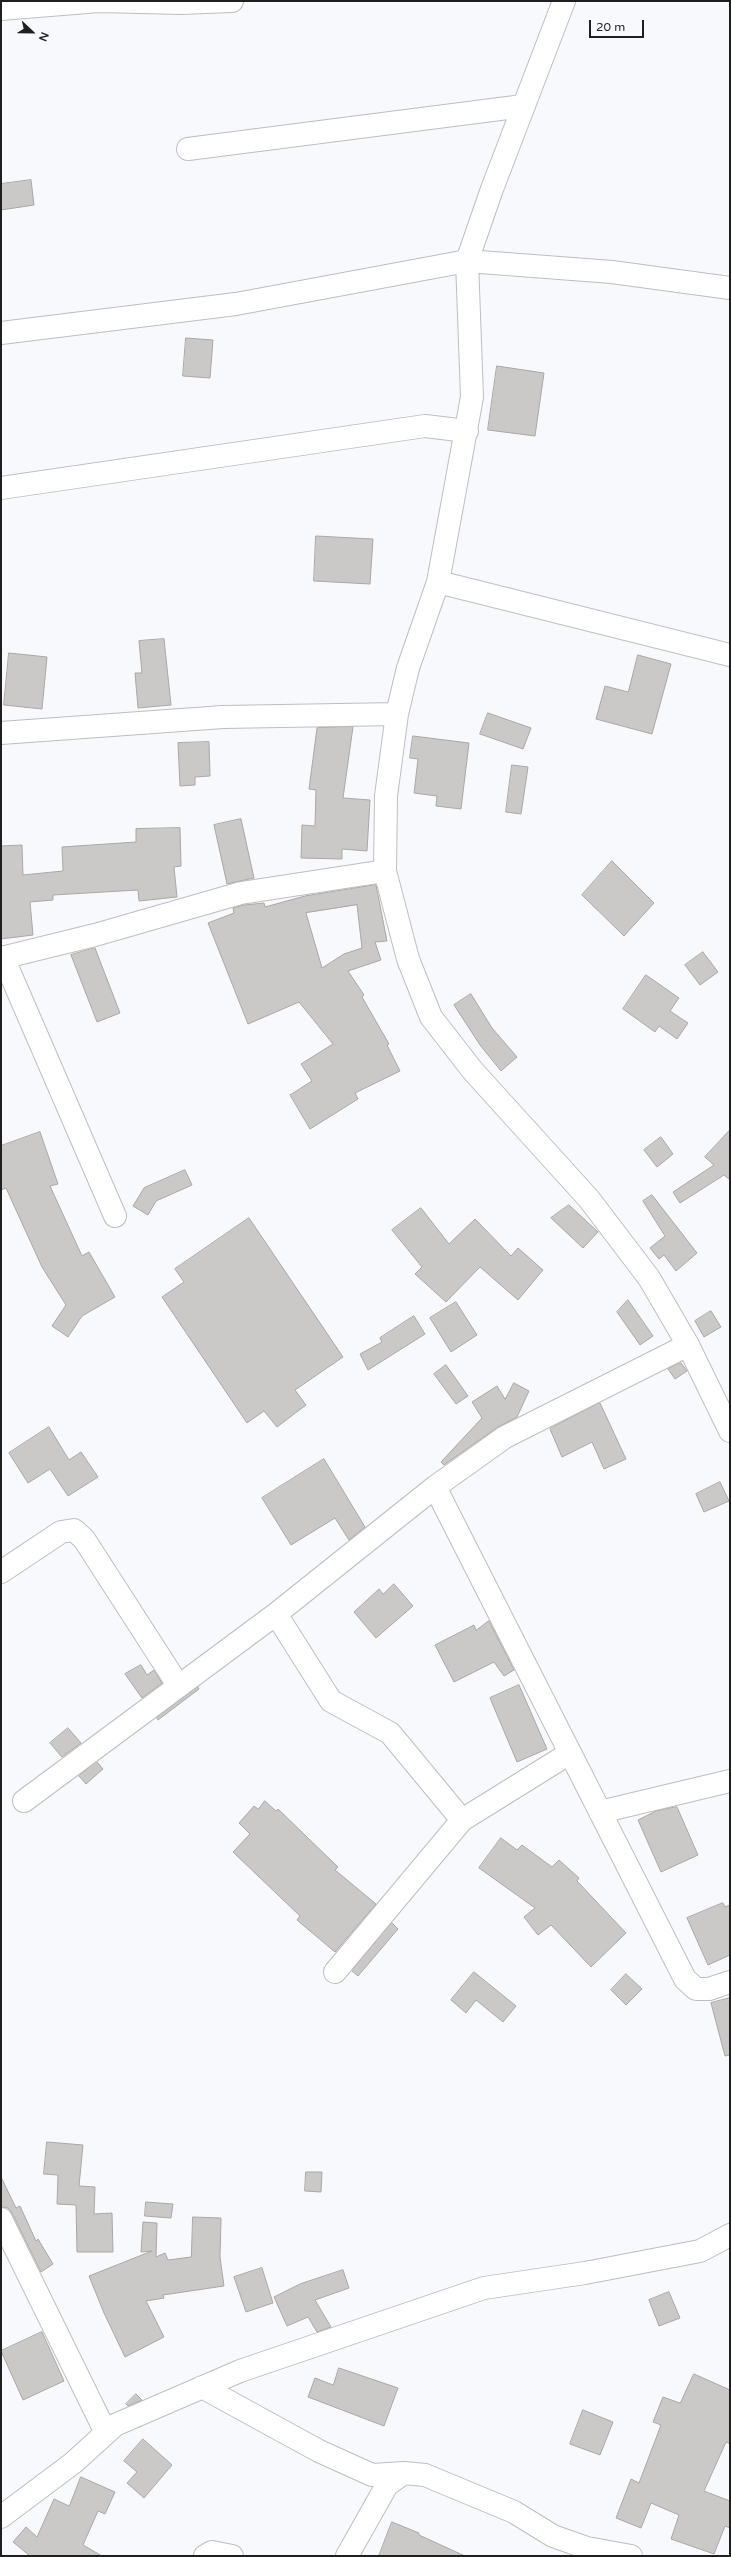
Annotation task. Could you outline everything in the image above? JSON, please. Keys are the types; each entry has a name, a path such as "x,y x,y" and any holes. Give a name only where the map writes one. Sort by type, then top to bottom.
{"street":[{"path":"1,9 99,1 180,4 232,1"},
{"path":"564,1 523,106 467,261 472,397 438,582 408,668 397,714 386,796 385,871 408,959 431,1017 474,1071 589,1199 649,1278 688,1345 730,1431"},
{"path":"188,149 523,106"},
{"path":"1,333 236,304 467,261 612,272 730,288"},
{"path":"1,488 425,426 466,432"},
{"path":"438,582 730,655"},
{"path":"1,733 223,717 397,714"},
{"path":"115,1216 2,958 95,935 241,893 385,871"},
{"path":"24,1801 178,1685 276,1614 435,1487 505,1437 688,1345"},
{"path":"435,1487 685,1979 696,1989 709,1989 730,1982"},
{"path":"1,1572 61,1532 74,1530 84,1539 178,1685"},
{"path":"276,1614 332,1702 390,1733 462,1820"},
{"path":"335,1972 462,1820 570,1753"},
{"path":"600,1812 730,1781"},
{"path":"1,2219 106,2433"},
{"path":"1,2517 73,2463 115,2425 240,2371 484,2288 585,2273 700,2251 730,2235"},
{"path":"202,2387 319,2451 372,2475 404,2473 425,2474 514,2512 553,2536 587,2548 631,2556"},
{"path":"347,2556 387,2485 404,2473"},
{"path":"205,2556 212,2552 232,2556"}],"building":[{"path":"31,180 34,205 1,210 1,184"},
{"path":"186,338 213,340 210,378 183,376"},
{"path":"497,366 544,373 535,436 488,430"},
{"path":"316,536 373,539 370,584 314,581"},
{"path":"164,639 171,705 138,708 135,673 142,673 139,641"},
{"path":"9,653 47,657 42,709 4,705"},
{"path":"638,655 671,664 652,734 596,719 605,686 628,692"},
{"path":"488,713 531,728 523,749 480,734"},
{"path":"353,727 343,798 370,800 367,851 342,849 342,859 301,858 302,825 315,826 316,790 309,789 317,728"},
{"path":"413,736 469,743 461,809 436,806 437,796 414,793 418,759 410,758"},
{"path":"209,742 210,776 195,777 195,785 180,786 178,743"},
{"path":"512,765 528,767 521,814 506,812"},
{"path":"241,819 254,878 227,884 214,825"},
{"path":"180,828 181,866 174,867 177,897 139,901 138,890 53,895 53,900 30,902 33,935 1,939 1,846 22,845 23,875 63,871 62,847 136,842 136,829"},
{"path":"612,861 654,903 624,936 582,895"},
{"path":"376,885 387,941 375,942 381,960 348,971 364,995 362,997 389,1044 387,1045 400,1071 355,1093 358,1099 310,1129 290,1095 312,1081 301,1064 333,1044 299,1002 248,1024 208,923 234,913 233,908 244,905 264,903 265,907 305,896","holes":["357,905 362,948 344,954 322,968 306,913"]},
{"path":"95,948 120,1013 97,1022 71,955"},
{"path":"703,952 718,972 700,985 685,965"},
{"path":"646,975 679,998 670,1011 688,1023 677,1039 659,1026 655,1032 623,1009"},
{"path":"471,994 492,1028 517,1057 501,1071 480,1045 454,1005"},
{"path":"730,1130 730,1180 724,1175 680,1203 673,1192 714,1165 705,1157"},
{"path":"40,1132 58,1184 50,1186 82,1256 89,1252 115,1297 82,1316 68,1337 52,1326 66,1305 42,1267 6,1188 1,1190 1,1146"},
{"path":"661,1137 673,1154 657,1167 644,1150"},
{"path":"185,1170 192,1185 156,1201 148,1215 133,1206 144,1188"},
{"path":"652,1195 697,1253 676,1271 664,1255 659,1259 650,1248 665,1236 643,1201"},
{"path":"569,1205 598,1232 583,1248 551,1218"},
{"path":"421,1208 449,1244 475,1219 511,1256 518,1248 543,1270 518,1300 480,1267 446,1302 415,1274 422,1267 392,1230"},
{"path":"249,1218 343,1357 295,1390 306,1405 277,1427 264,1411 247,1423 162,1297 184,1282 175,1269"},
{"path":"628,1300 653,1336 640,1345 617,1312"},
{"path":"456,1302 477,1335 451,1352 430,1318"},
{"path":"711,1311 721,1327 704,1337 695,1321"},
{"path":"414,1316 425,1334 368,1370 360,1354 382,1342 380,1338"},
{"path":"681,1363 687,1371 675,1379 668,1369"},
{"path":"446,1365 468,1396 456,1404 434,1374"},
{"path":"514,1383 529,1391 517,1417 498,1427 444,1465 441,1462 482,1418 472,1402 497,1386 505,1399"},
{"path":"600,1403 626,1459 604,1469 592,1442 562,1457 550,1429"},
{"path":"49,1427 69,1460 81,1452 98,1477 68,1496 50,1469 28,1483 9,1453"},
{"path":"324,1459 365,1527 349,1540 335,1518 291,1545 262,1498"},
{"path":"720,1482 729,1501 704,1512 696,1494"},
{"path":"394,1584 413,1606 376,1638 354,1612 379,1589 383,1594"},
{"path":"489,1621 514,1670 504,1676 494,1662 454,1682 435,1645 474,1625 476,1630"},
{"path":"141,1665 147,1675 154,1670 162,1683 142,1698 125,1674"},
{"path":"519,1685 547,1749 517,1762 490,1698"},
{"path":"198,1687 199,1689 158,1720 157,1718"},
{"path":"68,1728 81,1743 62,1757 50,1743"},
{"path":"97,1762 103,1769 86,1784 79,1776"},
{"path":"265,1801 276,1811 278,1809 338,1867 335,1870 376,1904 335,1952 297,1920 300,1916 233,1852 250,1834 239,1823 254,1806 258,1809"},
{"path":"677,1807 698,1855 661,1872 638,1820 656,1811"},
{"path":"501,1838 517,1850 522,1845 552,1867 559,1860 579,1878 577,1881 626,1933 591,1967 551,1925 538,1935 524,1917 535,1908 479,1868"},
{"path":"723,1903 725,1907 730,1905 730,1955 708,1965 687,1918"},
{"path":"392,1923 398,1929 358,1976 352,1971"},
{"path":"474,1972 516,2006 503,2022 476,2000 466,2013 451,2000"},
{"path":"626,1974 642,1989 626,2005 611,1990"},
{"path":"730,1998 730,2055 725,2056 711,2003"},
{"path":"47,2142 83,2145 79,2186 95,2187 94,2214 112,2213 113,2252 77,2252 76,2205 57,2204 58,2175 44,2174"},
{"path":"306,2172 322,2172 321,2192 305,2191"},
{"path":"1,2177 16,2208 20,2206 36,2241 38,2239 53,2264 41,2272 12,2213 8,2208 1,2207"},
{"path":"146,2202 173,2204 171,2218 145,2216"},
{"path":"193,2217 221,2218 220,2257 224,2286 163,2295 164,2298 146,2301 164,2337 125,2357 104,2313 89,2276 152,2251 141,2252 143,2222 157,2223 156,2257 165,2253 168,2260 191,2257"},
{"path":"262,2268 273,2303 246,2312 234,2277"},
{"path":"343,2270 349,2288 315,2300 331,2327 317,2332 308,2317 287,2326 274,2297 300,2284"},
{"path":"669,2292 680,2318 659,2326 649,2300"},
{"path":"42,2332 64,2381 23,2400 1,2351"},
{"path":"339,2368 398,2388 384,2426 308,2397 315,2378 333,2385"},
{"path":"694,2374 730,2390 730,2444 726,2442 704,2491 730,2501 730,2528 725,2526 714,2554 671,2539 679,2515 651,2503 641,2528 616,2518 631,2479 639,2483 661,2425 653,2422 663,2397 680,2403"},
{"path":"136,2394 142,2400 128,2406 126,2404"},
{"path":"583,2410 613,2422 600,2455 570,2444"},
{"path":"143,2439 172,2465 144,2498 127,2483 137,2472 124,2461"},
{"path":"81,2477 115,2492 105,2514 98,2511 83,2545 102,2556 30,2556 13,2542 26,2527 37,2537 54,2499 69,2506"},
{"path":"392,2522 419,2533 419,2535 465,2556 379,2556"}]}
